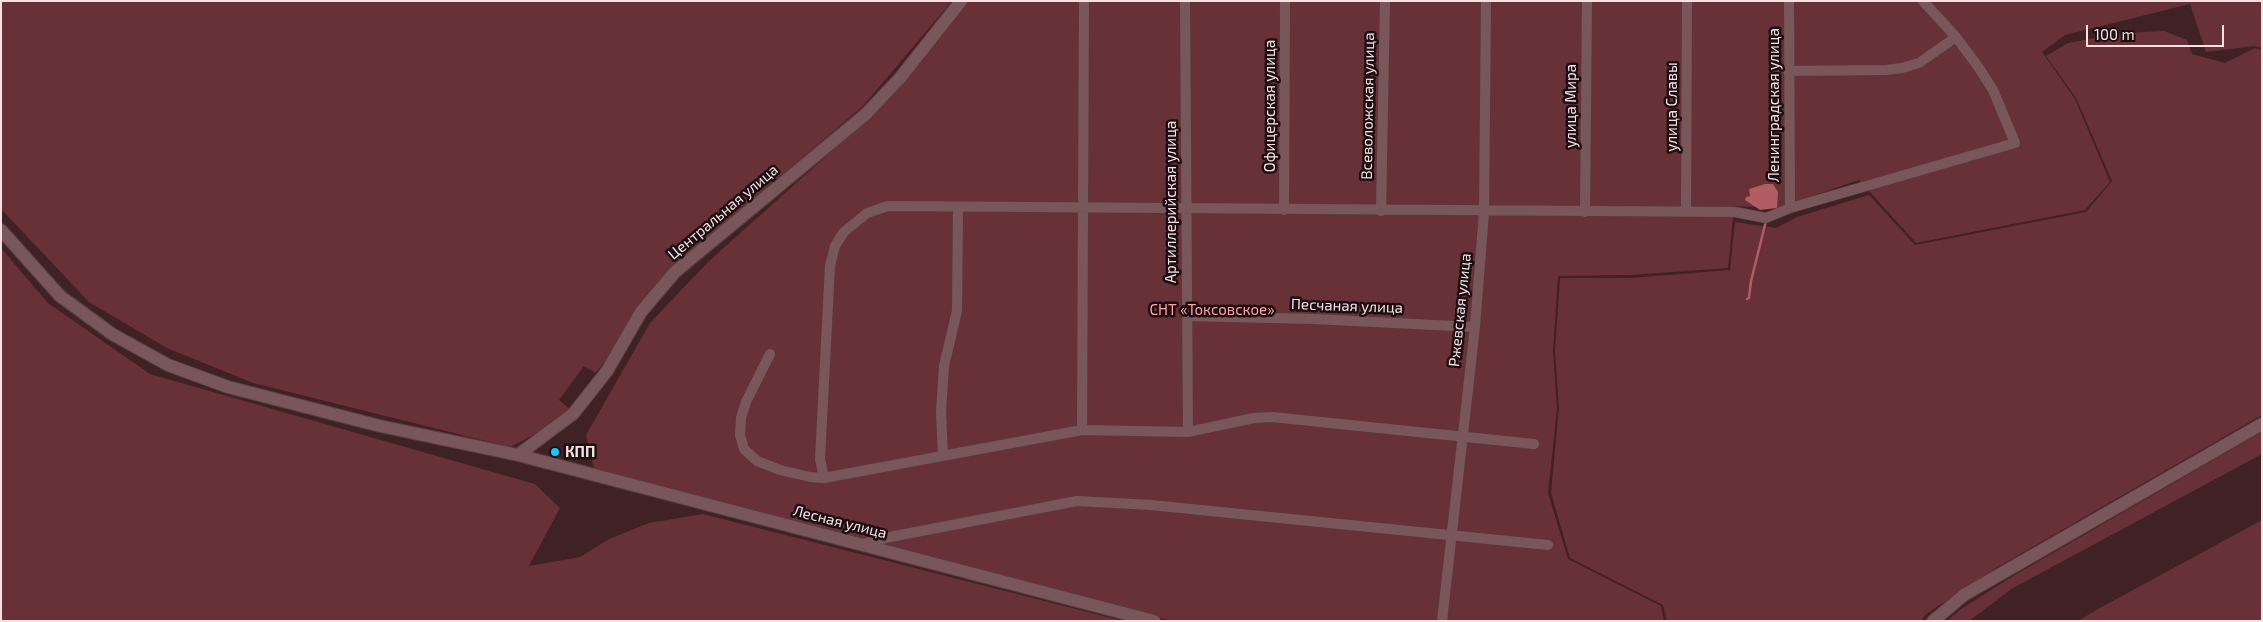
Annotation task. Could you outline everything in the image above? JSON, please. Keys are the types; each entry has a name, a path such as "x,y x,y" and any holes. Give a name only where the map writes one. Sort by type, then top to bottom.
{"street":[{"name":"Центральная улица","path":"518,455 573,414 607,371 641,312 675,272 866,114 900,78 961,1"},
{"path":"1082,430 1084,1"},
{"name":"Артиллерийская улица","path":"1185,1 1188,432"},
{"name":"Офицерская улица","path":"1284,210 1285,1"},
{"name":"Всеволожская улица","path":"1381,211 1385,1"},
{"name":"Ржевская улица","path":"1442,621 1475,327 1484,212 1486,1"},
{"name":"улица Мира","path":"1585,212 1587,1"},
{"name":"улица Славы","path":"1686,212 1687,1"},
{"name":"Ленинградская улица","path":"1789,1 1790,208"},
{"path":"824,478 820,458 830,266 835,246 844,232 867,213 888,206 1484,212 1735,212 1766,218 1790,208 2015,143 1992,90 1956,37 1923,1"},
{"path":"1788,71 1886,70 1902,68 1919,62 1956,37"},
{"path":"944,456 941,412 944,366 957,312 958,208"},
{"name":"Лесная улица","path":"1,230 60,296 112,334 168,365 228,387 380,426 518,455 1154,621"},
{"name":"Песчаная улица","path":"1187,316 1314,319 1475,327"},
{"path":"770,354 746,402 741,418 740,434 744,449 757,461 780,470 810,478 824,478 1082,430 1188,432 1254,418 1272,417 1534,444"},
{"path":"1933,621 1964,595 2262,424"},
{"path":"862,544 1076,501 1151,505 1548,546"}],"green space":[{"path":"1,1 952,1 863,106 669,270 636,307 609,357 595,373 584,366 559,400 571,410 553,425 510,447 253,383 167,348 89,302 1,209"},
{"name":"СНТ «Токсовское»","path":"966,1 2262,1 2262,48 2254,46 2206,52 2190,4 2065,35 2042,52 2075,99 2110,182 2085,210 1916,243 1859,180 1777,208 1734,206 1728,268 1630,275 1558,276 1553,351 1557,409 1548,493 1568,559 1661,606 1664,621 1172,621 594,468 586,435 650,323 708,262 871,116"},
{"path":"2164,31 2187,40 2192,54 2225,63 2255,48 2262,50 2262,415 1996,568 1926,614 1921,621 1667,621 1663,605 1570,558 1551,493 1559,408 1555,351 1560,278 1630,278 1730,270 1735,222 1776,228 1797,217 1869,195 1915,245 2086,212 2112,181 2076,98 2046,56 2068,43 2123,33"},
{"path":"1,248 48,303 150,374 535,484 560,508 529,566 580,557 609,539 649,523 703,514 1123,621 1,621"},
{"path":"2262,432 2262,454 2013,588 1969,621 1947,621 1961,609 2013,576"},
{"path":"2262,520 2262,621 2078,621 2098,609"}],"shaded area":[{"path":"1765,184 1773,184 1778,192 1777,208 1760,210 1745,200 1746,197 1750,196 1749,189"}],"waterway":[{"path":"1747,299 1749,298 1751,281 1766,221"}],"place":[{"name":"КПП","path":"555,452"}]}
